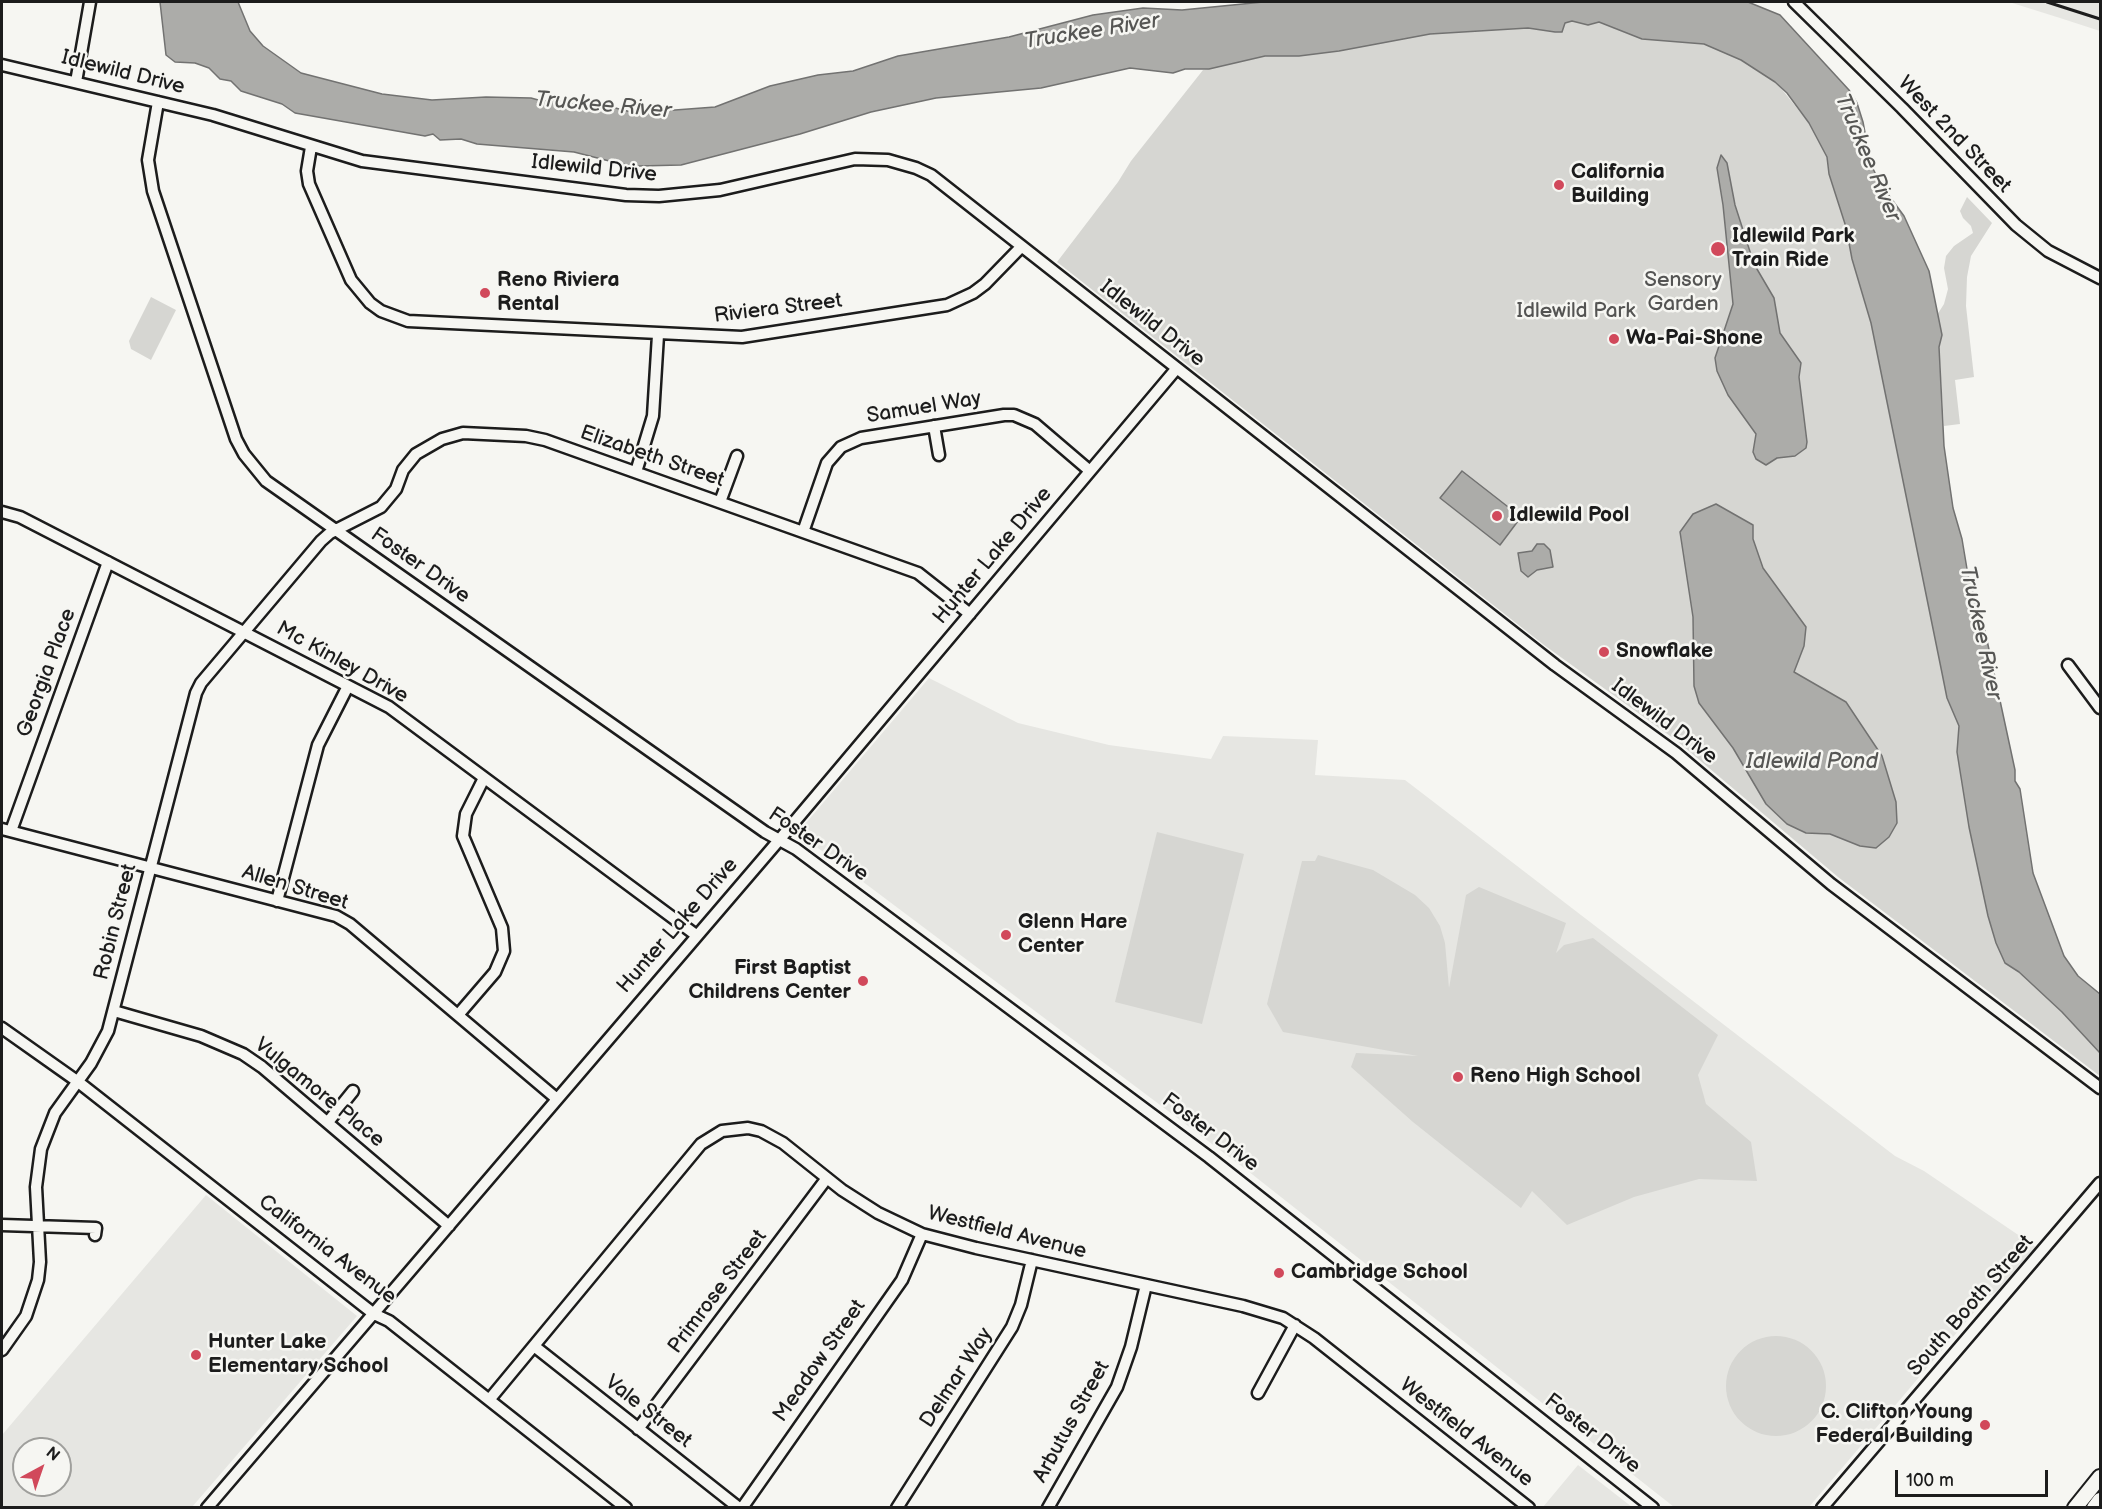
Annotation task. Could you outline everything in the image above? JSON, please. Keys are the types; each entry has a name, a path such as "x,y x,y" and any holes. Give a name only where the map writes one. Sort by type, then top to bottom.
{"main road":[{"path":"2075,1508 2100,1477"},
{"path":"2094,1508 2100,1500"}],"street":[{"path":"76,82 90,2"},
{"name":"West 2nd Street","path":"1794,2 2016,225 2048,251 2100,278"},
{"name":"Idlewild Drive","path":"2,65 247,125 310,147 362,161 626,195 659,196 720,190 855,159 888,160 931,175 1555,665 1676,753 1836,888 2100,1088"},
{"name":"Foster Drive","path":"158,102 149,143 149,176 236,439 255,469 267,481 755,825 780,839 1175,1131 1653,1508"},
{"name":"Riviera Street","path":"310,147 307,171 314,195 351,280 364,298 381,311 417,321 658,335 742,337 960,300 985,284 1022,247"},
{"path":"636,472 653,416 658,335"},
{"name":"Hunter Lake Drive","path":"207,1508 696,934 780,839 1177,368"},
{"name":"Samuel Way","path":"802,532 827,463 841,447 861,438 1004,415 1014,416 1035,424 1090,471"},
{"path":"934,426 939,455"},
{"name":"Elizabeth Street","path":"336,530 381,507 396,489 403,470 416,454 452,434 526,436 636,472 918,573 970,614"},
{"path":"720,502 737,456"},
{"name":"Mc Kinley Drive","path":"2,512 20,517 389,707 696,934"},
{"name":"Robin Street","path":"2,1350 17,1331 33,1298 40,1262 36,1187 41,1149 55,1113 100,1048 114,1011 196,693 321,541 336,530"},
{"name":"Georgia Place","path":"6,830 108,562"},
{"path":"2068,665 2100,708"},
{"path":"277,901 318,745 348,686"},
{"path":"458,1016 495,972 504,951 502,928 463,836 466,814 484,778"},
{"name":"Allen Street","path":"6,830 345,921 557,1099"},
{"name":"Vulgamore Place","path":"114,1011 201,1036 243,1054 262,1066 449,1226"},
{"name":"California Avenue","path":"2,1028 77,1081 374,1314 389,1321 626,1508"},
{"path":"328,1122 353,1091"},
{"name":"Westfield Avenue","path":"489,1400 690,1156 711,1137 735,1128 761,1131 783,1143 878,1214 922,1234 1260,1310 1295,1325 1529,1508"},
{"name":"Primrose Street","path":"639,1429 827,1178"},
{"name":"South Booth Street","path":"1822,1508 2100,1183"},
{"path":"2,1225 96,1228 95,1235"},
{"name":"Meadow Street","path":"741,1508 902,1281 922,1234"},
{"name":"Delmar Way","path":"897,1508 1012,1327 1021,1305 1032,1260"},
{"name":"Arbutus Street","path":"1048,1508 1117,1387 1131,1347 1146,1285"},
{"path":"1258,1393 1295,1325"},
{"name":"Vale Street","path":"534,1346 741,1508"}],"shaded area":[{"path":"2009,2 2100,2 2100,31 2060,18"},
{"name":"Reno High School","path":"929,678 1018,723 1109,745 1211,759 1223,736 1318,740 1315,775 1405,780 1895,1156 1924,1171 2036,1247 1996,1292 1987,1297 1809,1507 1674,1507 1248,1171 806,839 803,832 806,823"},
{"name":"Hunter Lake Elementary School","path":"206,1195 357,1316 192,1507 2,1507 2,1435"},
{"path":"1578,1465 1632,1507 1543,1507"}],"green space":[{"name":"Idlewild Park","path":"1572,21 1588,25 1599,22 1626,33 1661,40 1704,44 1741,60 1776,82 1809,123 1827,157 1829,174 1846,227 1852,259 1871,323 1947,698 1959,726 1957,752 1988,916 2005,963 2019,972 2062,1012 2100,1053 2100,1076 1838,877 1677,741 1544,645 1057,262 1118,182 1131,161 1203,70 1265,56 1299,56 1339,51 1430,34 1528,28 1561,32 1565,23"},
{"path":"1967,197 1992,223 1971,256 1967,277 1966,306 1974,377 1955,380 1960,424 1944,426 1939,347 1942,335 1937,315 1944,304 1948,289 1944,268 1946,256 1954,246 1973,233 1971,226 1960,211"},
{"path":"151,297 176,310 151,360 131,349 129,341"},
{"path":"1157,832 1244,854 1202,1024 1115,1002"},
{"path":"1318,855 1373,870 1415,895 1429,908 1440,926 1445,943 1449,988 1466,895 1479,887 1566,923 1556,953 1564,945 1593,938 1718,1035 1698,1075 1706,1104 1751,1142 1757,1181 1699,1179 1634,1197 1567,1225 1532,1191 1521,1208 1413,1122 1351,1067 1356,1053 1418,1056 1283,1032 1267,1004 1302,861 1315,861"},
{"path":"1776,1336 1795,1340 1811,1351 1822,1367 1826,1386 1822,1405 1811,1421 1795,1432 1776,1436 1757,1432 1741,1421 1730,1405 1726,1386 1730,1367 1741,1351 1757,1340"}],"water":[{"name":"Truckee River","path":"160,2 238,2 250,31 263,46 301,73 382,94 432,100 486,97 531,98 542,101 580,99 635,113 715,107 770,86 818,75 853,71 898,56 1009,37 1093,15 1143,8 1182,10 1263,2 1748,2 1780,15 1849,90 1857,103 1871,165 1882,186 1904,216 1929,271 1942,335 1939,347 1944,446 1953,508 1962,539 1968,575 1985,631 2015,770 2015,781 2020,789 2033,873 2064,956 2078,976 2100,994 2100,1053 2062,1012 2019,972 2005,963 1996,943 1969,827 1957,752 1959,726 1947,698 1871,323 1852,259 1846,227 1829,174 1827,157 1809,123 1787,93 1775,82 1741,60 1704,44 1642,39 1599,22 1588,25 1572,21 1565,23 1562,32 1528,28 1430,34 1339,51 1299,56 1265,56 1209,69 1185,69 1173,73 1130,68 1041,88 936,98 871,112 800,134 681,165 639,166 621,164 574,152 477,144 461,139 440,140 433,134 425,136 295,113 282,104 241,91 231,81 220,79 209,68 195,63 175,62 166,55"},
{"path":"1721,155 1727,163 1735,205 1754,264 1774,298 1780,333 1801,363 1799,377 1806,448 1795,456 1777,458 1766,465 1756,459 1753,452 1756,434 1728,395 1717,371 1715,358 1733,304 1717,168"},
{"path":"1462,471 1521,517 1500,545 1440,498"},
{"name":"Idlewild Pond","path":"1716,504 1753,525 1753,539 1763,568 1806,627 1804,646 1794,672 1846,702 1882,756 1896,802 1897,823 1889,837 1876,848 1860,846 1830,834 1806,833 1787,824 1766,804 1733,748 1699,703 1694,686 1693,617 1680,532 1693,514"},
{"path":"1537,544 1544,544 1550,550 1553,567 1537,570 1528,577 1521,571 1518,553 1532,551"}],"railway":[{"path":"2047,2 2100,19"}],"place":[{"name":"California Building","path":"1559,185"},
{"name":"Idlewild Park Train Ride","path":"1718,249"},
{"name":"Reno Riviera Rental","path":"485,293"},
{"name":"Wa-Pai-Shone","path":"1614,339"},
{"name":"Idlewild Pool","path":"1497,516"},
{"name":"Snowflake","path":"1604,652"},
{"name":"Glenn Hare Center","path":"1006,935"},
{"name":"First Baptist Childrens Center","path":"863,981"},
{"name":"Reno High School","path":"1458,1077"},
{"name":"Cambridge School","path":"1279,1273"},
{"name":"Hunter Lake Elementary School","path":"196,1355"},
{"name":"C. Clifton Young Federal Building","path":"1985,1425"}],"park label":[{"name":"Sensory Garden","path":"1683,293"}]}
